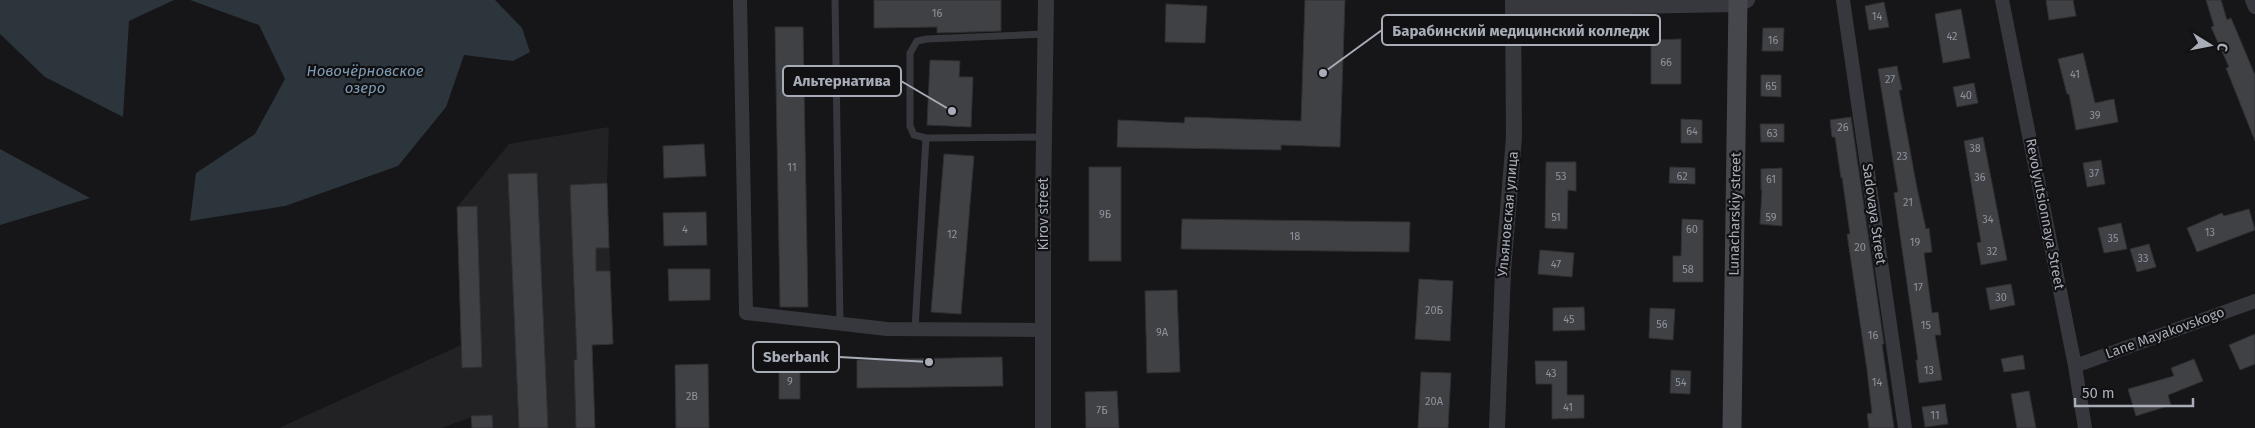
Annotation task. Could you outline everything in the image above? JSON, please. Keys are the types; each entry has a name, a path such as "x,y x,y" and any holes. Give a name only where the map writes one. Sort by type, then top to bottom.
{"main road":[{"name":"Lunacharskiy street","path":"1732,428 1741,1"}],"street":[{"path":"740,0 746,312 887,329 1043,330"},
{"name":"Kirov street","path":"1043,428 1046,0"},
{"name":"Sadovaya Street","path":"1843,0 1905,428"},
{"name":"Revolyutsionnaya Street","path":"2002,0 2075,366 2085,428"},
{"path":"2252,0 2255,7"},
{"path":"1513,4 1741,1"},
{"name":"Ульяновская улица","path":"1497,428 1503,271 1514,137 1513,4"},
{"name":"Lane Mayakovskogo","path":"2075,366 2255,301"}],"lane":[{"path":"835,0 840,324"},
{"path":"1044,137 926,138 914,135 910,126 910,53 917,41 927,39 1045,34"},
{"path":"915,329 926,138"}],"shaded area":[{"path":"609,127 607,183 613,344 591,345 595,428 472,428 471,417 442,428 279,428 461,345 457,207 509,144"}],"water":[{"path":"0,0 174,0 129,21 123,117 45,77 0,34"},
{"name":"Новочёрновское озеро","path":"190,0 495,0 522,28 530,52 513,61 464,55 446,107 398,166 285,206 190,221 196,173 255,134 285,79 259,25"},
{"path":"0,149 90,198 0,225"}],"building":[{"path":"874,0 1001,0 1001,31 937,33 937,27 874,28"},
{"path":"1305,0 1345,0 1340,147 1281,145 1281,150 1117,147 1118,120 1184,123 1185,117 1301,121"},
{"path":"2046,0 2073,0 2076,16 2049,20"},
{"path":"2206,0 2221,0 2227,20 2231,18 2255,75 2255,141 2226,68 2229,67 2211,27 2214,26"},
{"path":"1884,2 1889,27 1869,30 1865,6"},
{"path":"1166,4 1207,6 1205,43 1165,42"},
{"path":"1961,9 1970,58 1943,63 1935,14"},
{"path":"775,27 803,27 808,307 780,307"},
{"path":"1763,28 1784,28 1783,51 1762,51"},
{"path":"1681,39 1681,84 1651,84 1651,40"},
{"path":"2083,53 2095,103 2114,99 2118,122 2076,130 2069,94 2067,94 2058,59"},
{"path":"930,60 960,61 959,77 973,77 971,127 927,125"},
{"path":"1897,66 1902,90 1899,90 1917,188 1926,229 1929,228 1932,252 1924,253 1932,313 1938,312 1941,335 1935,335 1942,380 1919,383 1916,360 1918,360 1894,193 1898,192 1878,69"},
{"path":"1761,75 1781,75 1781,97 1761,96"},
{"path":"1974,83 1978,103 1957,107 1953,87"},
{"path":"1851,117 1884,344 1882,344 1894,428 1869,428 1867,414 1872,413 1847,234 1850,234 1835,137 1832,137 1830,120"},
{"path":"1681,119 1702,120 1702,143 1681,143"},
{"path":"1760,124 1784,124 1784,142 1761,142"},
{"path":"1983,137 2007,260 1981,265 1977,243 1981,242 1964,141"},
{"path":"704,144 706,176 664,178 663,146"},
{"path":"944,154 974,156 961,314 931,312"},
{"path":"2101,160 2105,184 2087,187 2083,163"},
{"path":"1546,162 1576,162 1576,191 1568,190 1567,229 1545,228"},
{"path":"1089,167 1121,167 1121,261 1089,261"},
{"path":"1670,167 1695,168 1695,184 1669,183"},
{"path":"1782,168 1782,226 1760,224 1761,169"},
{"path":"537,173 548,428 519,428 508,174"},
{"path":"607,183 609,248 596,248 596,271 610,271 613,344 592,345 595,428 576,428 574,360 577,360 570,185"},
{"path":"477,206 482,367 462,368 457,207"},
{"path":"2249,209 2255,230 2197,252 2187,228 2222,213 2224,216"},
{"path":"706,212 707,245 664,246 663,213"},
{"path":"1182,219 1410,222 1409,252 1181,249"},
{"path":"1682,219 1703,220 1703,282 1673,282 1673,256 1681,256"},
{"path":"2121,223 2127,249 2104,253 2098,228"},
{"path":"2149,244 2156,267 2137,272 2130,249"},
{"path":"1540,250 1574,253 1572,277 1538,274"},
{"path":"668,269 710,269 710,300 669,301"},
{"path":"1419,279 1453,281 1450,341 1415,339"},
{"path":"2011,284 2015,305 1990,310 1986,288"},
{"path":"1177,290 1180,372 1147,373 1145,291"},
{"path":"1584,307 1585,330 1553,331 1553,308"},
{"path":"1650,308 1675,309 1673,340 1649,338"},
{"path":"2255,334 2255,364 2240,370 2229,345"},
{"path":"2023,355 2025,369 2004,372 2001,359"},
{"path":"1002,357 1003,386 857,388 857,360"},
{"path":"2194,359 2203,381 2168,395 2171,405 2136,416 2128,389 2174,376 2171,368"},
{"path":"1535,361 1567,361 1567,395 1584,395 1584,418 1552,419 1552,384 1536,384"},
{"path":"800,363 800,399 779,399 779,364"},
{"path":"708,364 709,428 676,428 675,365"},
{"path":"1671,370 1691,371 1690,394 1670,393"},
{"path":"1421,372 1451,373 1448,428 1418,428"},
{"path":"1117,391 1119,428 1086,428 1085,392"},
{"path":"2029,391 2036,428 2017,428 2011,394"},
{"path":"1945,404 1948,424 1925,427 1922,407"},
{"path":"492,415 493,428 472,428 471,416"}],"place":[{"name":"Барабинский медицинский колледж","path":"1323,73"},
{"name":"Альтернатива","path":"952,111"},
{"name":"Sberbank","path":"929,362"}]}
